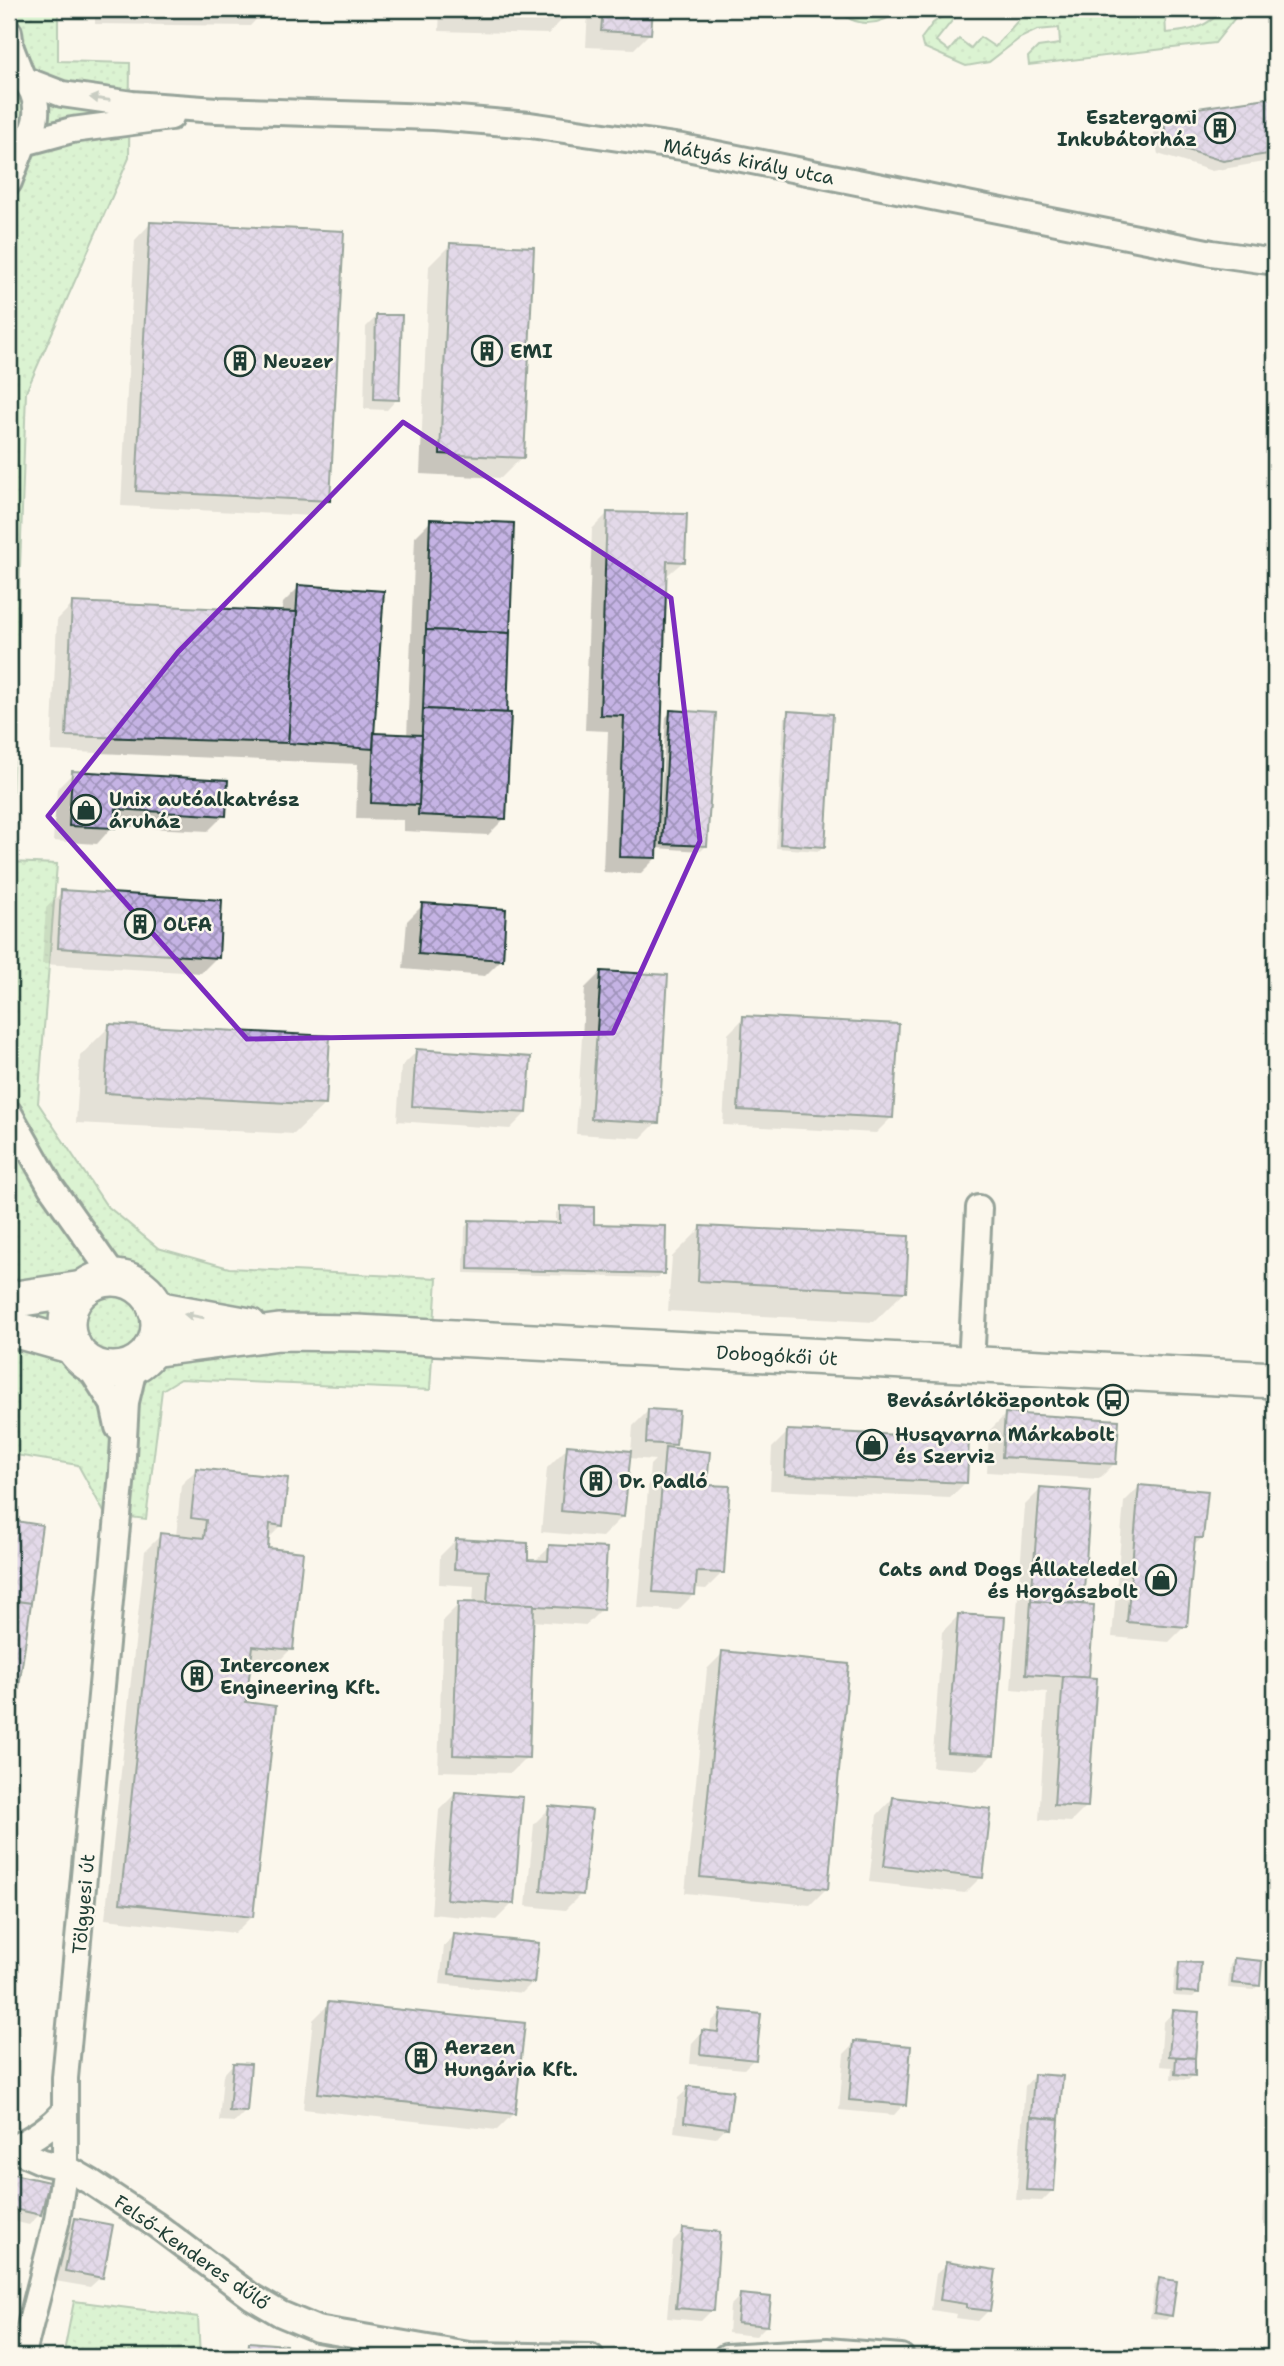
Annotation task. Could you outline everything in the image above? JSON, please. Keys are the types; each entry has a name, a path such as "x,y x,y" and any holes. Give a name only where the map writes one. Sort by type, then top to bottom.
{"main road":[{"path":"9,1300 125,1280 140,1287 150,1296 156,1309 159,1328 143,1356 121,1369 94,1366 79,1353 9,1328"},
{"path":"79,1353 68,1332 68,1316 74,1301 97,1283"},
{"name":"Dobogókői út","path":"156,1309 279,1332 412,1335 1275,1380"},
{"name":"Dobogókői út","path":"143,1356 279,1332"}],"street":[{"path":"9,32 16,74 31,89 37,114 33,130 17,148 9,182"},
{"name":"Mátyás király utca","path":"16,74 62,94 132,104 217,110 434,117 530,125 682,147 1212,253 1275,262"},
{"name":"Mátyás király utca","path":"17,148 72,130 217,110"},
{"path":"9,1113 51,1187 97,1283"},
{"path":"971,1365 979,1208"},
{"name":"Tölgyesi út","path":"79,1353 113,1404 123,1447"},
{"name":"Tölgyesi út","path":"22,2357 57,2220 65,2167 65,2078 121,1487 125,1402 143,1356"},
{"path":"12,2147 40,2134 53,2125 65,2111"},
{"name":"Felső-Kenderes dűlő","path":"12,2147 43,2162 65,2167 156,2225 252,2297 281,2314 317,2329 469,2355 591,2357"},
{"path":"726,2357 827,2351 901,2357"}],"highlighted area":[{"path":"403,422 671,598 700,841 613,1033 247,1039 48,816 178,652"}],"green space":[{"path":"9,9 58,9 58,61 130,63 129,158 26,392 10,862 57,864 38,1103 106,1205 158,1248 229,1268 437,1278 430,1390 180,1379 162,1390 146,1519 105,1514 78,1465 9,1454"},
{"path":"837,9 902,9 886,19 869,23 852,20"},
{"path":"1028,9 1192,9 1165,16 1166,33 1198,27 1223,9 1242,9 1215,43 1029,65 1028,57 1038,47 1060,44 1059,28 1037,30 1020,38 989,62 966,66 923,47 921,39 933,23 952,10 955,17 936,41 949,51 959,39 971,48 980,37 995,47"},
{"path":"74,2301 198,2317 200,2357 63,2357"}],"building":[{"path":"113,9 267,9 267,10"},
{"path":"455,9 566,9 565,18 455,16"},
{"path":"603,9 653,9 651,34 601,31"},
{"name":"Esztergomi Inkubátorház","path":"1275,97 1275,153 1223,161 1168,144 1162,113"},
{"name":"Neuzer","path":"150,222 344,231 330,501 136,491"},
{"name":"EMI","path":"450,243 534,247 524,458 440,454"},
{"path":"376,315 402,315 399,400 374,399"},
{"path":"607,512 687,514 685,562 667,561 657,858 619,857 624,716 600,715"},
{"path":"430,519 514,523 510,633 426,630"},
{"path":"298,585 384,591 373,749 288,743"},
{"path":"72,602 297,612 288,743 66,736"},
{"path":"426,630 510,633 507,713 423,709"},
{"path":"423,709 511,713 506,819 418,815"},
{"path":"670,710 716,713 707,846 662,844"},
{"path":"788,711 833,714 825,847 780,844"},
{"path":"374,733 422,735 419,805 371,803"},
{"path":"72,771 228,780 226,816 116,809 115,828 69,826"},
{"name":"OLFA","path":"61,890 222,900 219,958 58,948"},
{"path":"422,903 506,909 503,960 418,954"},
{"path":"601,971 668,975 659,1123 591,1119"},
{"path":"743,1016 899,1024 893,1118 738,1110"},
{"path":"109,1024 330,1036 326,1105 105,1093"},
{"path":"416,1049 531,1057 527,1113 412,1106"},
{"path":"560,1206 594,1207 594,1224 666,1226 665,1274 468,1269 469,1220 560,1223"},
{"path":"701,1226 909,1236 906,1292 698,1281"},
{"path":"648,1409 679,1411 676,1445 646,1443"},
{"path":"1005,1413 1119,1420 1116,1464 1002,1457"},
{"path":"787,1430 969,1438 967,1483 785,1475"},
{"name":"Dr. Padló","path":"567,1445 631,1451 624,1517 561,1511"},
{"path":"665,1447 710,1452 707,1485 730,1486 724,1573 697,1572 695,1595 653,1592"},
{"name":"Interconex Engineering Kft.","path":"196,1468 288,1478 283,1526 270,1524 268,1548 303,1552 293,1650 253,1646 246,1702 276,1706 253,1917 120,1903 160,1533 204,1538 206,1520 191,1518"},
{"name":"Cats and Dogs Állateledel és Horgászbolt","path":"1139,1485 1208,1491 1203,1538 1195,1538 1187,1627 1127,1622"},
{"path":"1040,1487 1091,1491 1083,1604 1031,1601"},
{"path":"9,1520 42,1525 31,1603 9,1600"},
{"path":"456,1539 528,1543 528,1560 548,1561 549,1545 607,1548 603,1610 487,1603 489,1571 454,1569"},
{"path":"9,1600 31,1603 19,1687 9,1686"},
{"path":"1031,1601 1094,1605 1089,1678 1026,1674"},
{"path":"458,1602 534,1604 529,1758 453,1755"},
{"path":"958,1614 1005,1617 994,1755 947,1752"},
{"path":"722,1651 849,1664 828,1889 700,1877"},
{"path":"1063,1676 1097,1678 1088,1807 1054,1805"},
{"path":"9,1686 19,1687 9,1760"},
{"path":"455,1792 523,1797 514,1904 446,1899"},
{"path":"893,1797 991,1809 983,1878 884,1866"},
{"path":"549,1806 592,1810 583,1895 541,1891"},
{"path":"454,1934 539,1943 534,1983 449,1974"},
{"path":"1234,1958 1262,1961 1260,1986 1232,1983"},
{"path":"1179,1962 1201,1963 1199,1993 1177,1991"},
{"name":"Aerzen Hungária Kft.","path":"328,2002 525,2023 515,2114 318,2093"},
{"path":"721,2010 761,2014 756,2060 700,2054 702,2030 718,2032"},
{"path":"1173,2010 1199,2012 1195,2058 1169,2056"},
{"path":"854,2041 911,2046 906,2105 849,2100"},
{"path":"1176,2057 1195,2058 1195,2076 1175,2074"},
{"path":"233,2063 251,2064 247,2112 229,2111"},
{"path":"1034,2074 1063,2076 1059,2119 1031,2117"},
{"path":"688,2086 733,2091 728,2128 684,2122"},
{"path":"1031,2117 1059,2119 1054,2191 1026,2190"},
{"path":"9,2173 49,2182 41,2215 9,2208"},
{"path":"75,2218 113,2225 103,2278 65,2271"},
{"path":"683,2228 720,2232 714,2311 676,2308"},
{"path":"946,2262 996,2270 990,2311 966,2308 966,2304 940,2300"},
{"path":"1159,2278 1177,2281 1172,2316 1154,2313"},
{"path":"740,2294 771,2297 768,2326 737,2323"},
{"path":"249,2342 286,2345 285,2357 248,2357"},
{"path":"1152,2351 1176,2356 1150,2357"}],"place":[{"name":"Esztergomi Inkubátorház","path":"1220,128"},
{"name":"EMI","path":"487,351"},
{"name":"Neuzer","path":"240,361"},
{"name":"Unix autóalkatrész áruház","path":"86,810"},
{"name":"OLFA","path":"140,924"},
{"name":"Bevásárlóközpontok","path":"1113,1400"},
{"name":"Husqvarna Márkabolt és Szerviz","path":"872,1445"},
{"name":"Dr. Padló","path":"596,1481"},
{"name":"Cats and Dogs Állateledel és Horgászbolt","path":"1161,1580"},
{"name":"Interconex Engineering Kft.","path":"197,1676"},
{"name":"Aerzen Hungária Kft.","path":"421,2058"}]}
